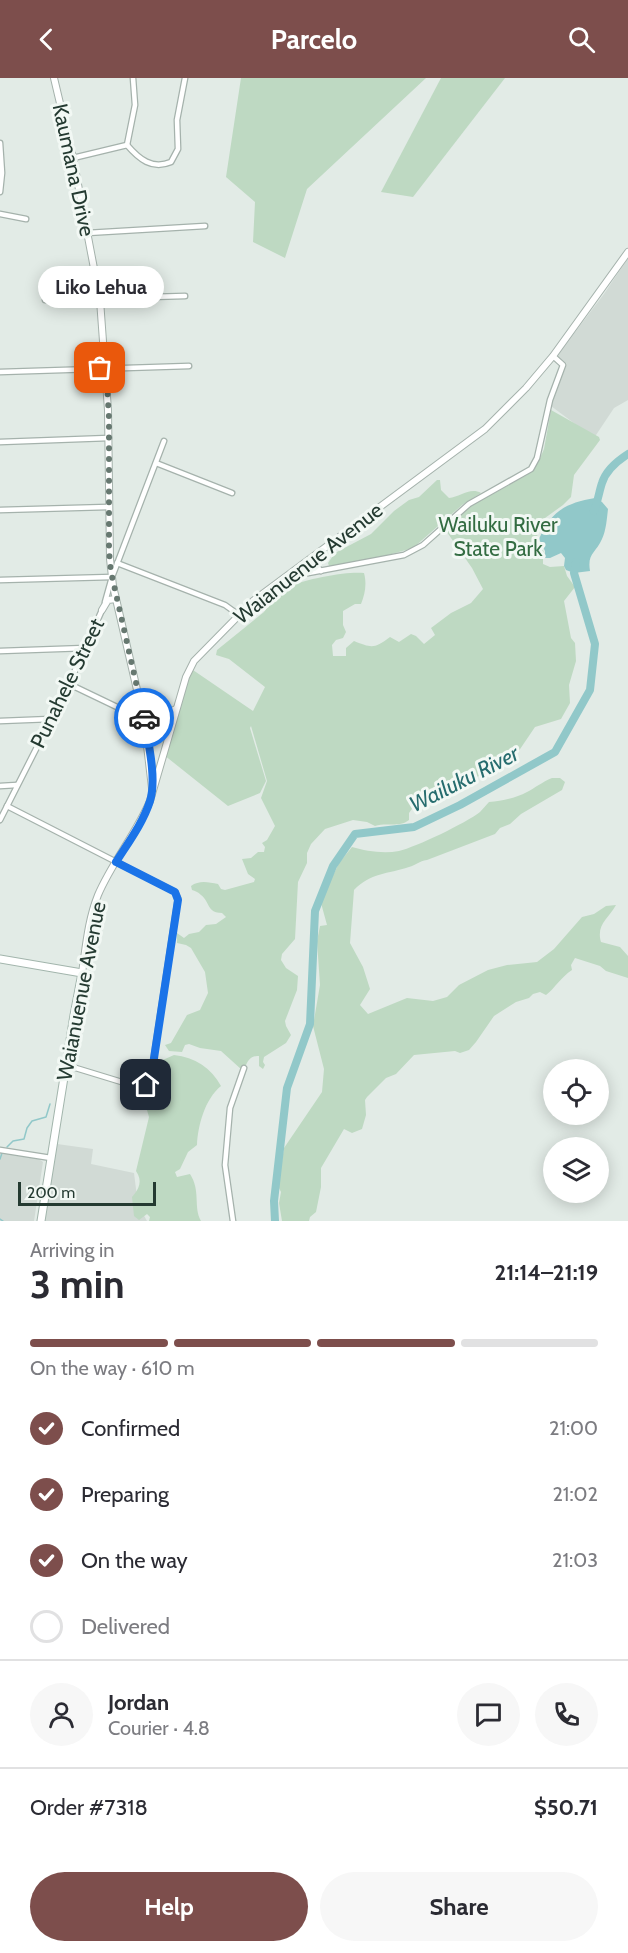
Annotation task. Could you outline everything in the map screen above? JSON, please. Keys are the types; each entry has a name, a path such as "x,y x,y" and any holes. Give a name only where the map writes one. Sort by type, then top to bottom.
{"main road":[{"path":"0,959 82,973"},
{"name":"Waianuenue Avenue","path":"41,1221 82,973"}],"street":[{"name":"Kaumana Drive","path":"54,78 73,158 100,300 106,368 109,438 108,507 112,576 144,720 152,784 151,798"},
{"path":"127,145 135,105 133,78"},
{"path":"127,145 144,162 154,165 171,162 178,149 177,120 185,78"},
{"path":"0,143 2,173 0,192"},
{"path":"73,158 127,145"},
{"path":"0,214 26,219"},
{"path":"87,233 205,225"},
{"name":"Waianuenue Avenue","path":"82,973 89,923 95,905 102,887 142,820 151,798 186,676 194,661 239,615 283,578 485,429 526,388 553,356 628,252"},
{"path":"45,300 185,296"},
{"path":"283,578 396,558 414,551 469,504 531,469 537,459 550,400 563,365 553,356"},
{"path":"0,372 189,366"},
{"path":"0,442 109,438"},
{"name":"Punahele Street","path":"0,820 86,648 164,441"},
{"path":"156,463 232,493"},
{"path":"0,510 108,507"},
{"path":"310,559 321,571"},
{"path":"117,563 225,605 239,615"},
{"path":"0,580 112,576"},
{"path":"102,610 108,600 116,599"},
{"path":"0,651 86,648"},
{"path":"69,684 144,720 157,718 176,708"},
{"path":"0,721 51,719"},
{"path":"0,786 17,785"},
{"path":"7,806 177,895 151,1078 146,1085 138,1087 66,1065"},
{"path":"233,1221 225,1165 230,1108 244,1068"},
{"path":"0,1150 51,1158"}],"shaded area":[{"path":"628,258 628,400 614,408 594,438 551,406 567,364 557,356"},
{"path":"57,1144 93,1149 91,1164 134,1173 138,1205 147,1221 45,1221"},
{"path":"0,1152 36,1157 43,1162 34,1221 0,1221"}],"green space":[{"path":"241,78 426,78 307,189 285,258 253,242 255,202 226,177"},
{"path":"441,78 505,78 413,197 381,192"},
{"name":"Wailuku River State Park","path":"551,410 599,437 600,440 574,475 571,497 545,518 537,532 538,542 546,556 543,558 543,564 550,567 564,566 567,576 575,587 564,601 571,638 575,643 576,661 569,685 570,703 561,719 535,727 514,758 462,782 453,793 429,803 414,806 409,813 409,820 405,822 375,826 353,820 325,829 311,844 307,853 307,863 298,882 295,939 282,954 281,960 286,968 298,976 297,990 285,1021 291,1035 286,1043 264,1057 263,1069 259,1066 259,1056 250,1059 242,1070 221,1051 189,1044 185,1045 182,1052 169,1051 165,1045 171,1043 187,1015 200,1010 208,993 205,972 191,948 177,943 177,933 184,938 226,917 211,909 204,898 192,890 191,886 207,882 218,884 221,889 225,890 254,882 255,879 248,874 242,859 251,858 258,852 264,852 265,847 262,843 267,840 275,826 261,798 267,781 251,726 266,781 260,793 228,806 164,755 190,668 253,711 265,687 229,659 216,655 217,650 264,612 275,595 303,582 349,573 364,573 364,593 361,604 355,604 343,611 343,625 346,632 343,638 336,640 332,645 333,656 346,656 346,648 354,641 373,646 390,637 399,642 411,634 424,644 435,635 431,628 451,613 471,603 483,589 472,568 444,528 471,506 527,475 538,463 544,449"},
{"path":"437,480 440,480 441,490 449,498 473,491 481,493 462,505 413,548 367,561 329,566 328,563 335,553 371,534 394,511 409,500 419,497"},
{"path":"552,778 560,778 565,782 562,790 521,814 495,834 411,866 373,877 354,890 350,943 363,967 370,989 360,1005 368,1014 407,998 433,1001 447,997 459,985 488,970 507,965 537,962 554,949 582,917 594,914 606,906 616,905 601,927 601,942 620,947 628,956 628,978 575,958 571,965 572,970 546,995 540,992 533,994 494,1016 469,1050 460,1053 455,1051 414,1055 396,1074 386,1078 367,1097 362,1129 352,1133 344,1129 321,1168 321,1187 316,1212 309,1221 282,1221 279,1203 281,1192 278,1186 284,1148 322,1092 324,1069 313,1026 320,985 317,941 320,926 327,925 321,903 322,898 339,863 352,847 387,852 417,845 473,817 489,802 518,796"},
{"path":"174,1055 189,1058 202,1065 221,1086 215,1091 203,1113 197,1145 188,1152 180,1169 175,1172 177,1177 190,1174 195,1187 197,1210 201,1221 149,1221 150,1217 147,1214 139,1220 134,1216 132,1197 139,1185 136,1171 149,1117 145,1103 156,1063"}],"water":[{"path":"595,498 608,509 603,536 590,560 590,571 574,573 566,570 565,558 561,553 545,558 545,551 539,539 554,515 568,506"}],"waterway":[{"name":"Wailuku River","path":"594,511 606,474 628,454"},
{"name":"Wailuku River","path":"275,1221 274,1201 287,1088 310,1024 315,911 333,866 355,834 414,827 460,805 555,752 590,690 595,644 574,573 576,562"},
{"path":"7,1147 13,1141 24,1139 32,1121 46,1117 50,1104"},
{"path":"0,1159 2,1153"}],"way so far":[{"path":"100,368 106,368 109,418 108,507 111,572 144,718"}],"place":[{"name":"Liko Lehua","path":"100,368"}],"route":[{"path":"144,718 152,784 151,798 142,820 116,862 175,892 178,897 151,1078 146,1085"}]}
